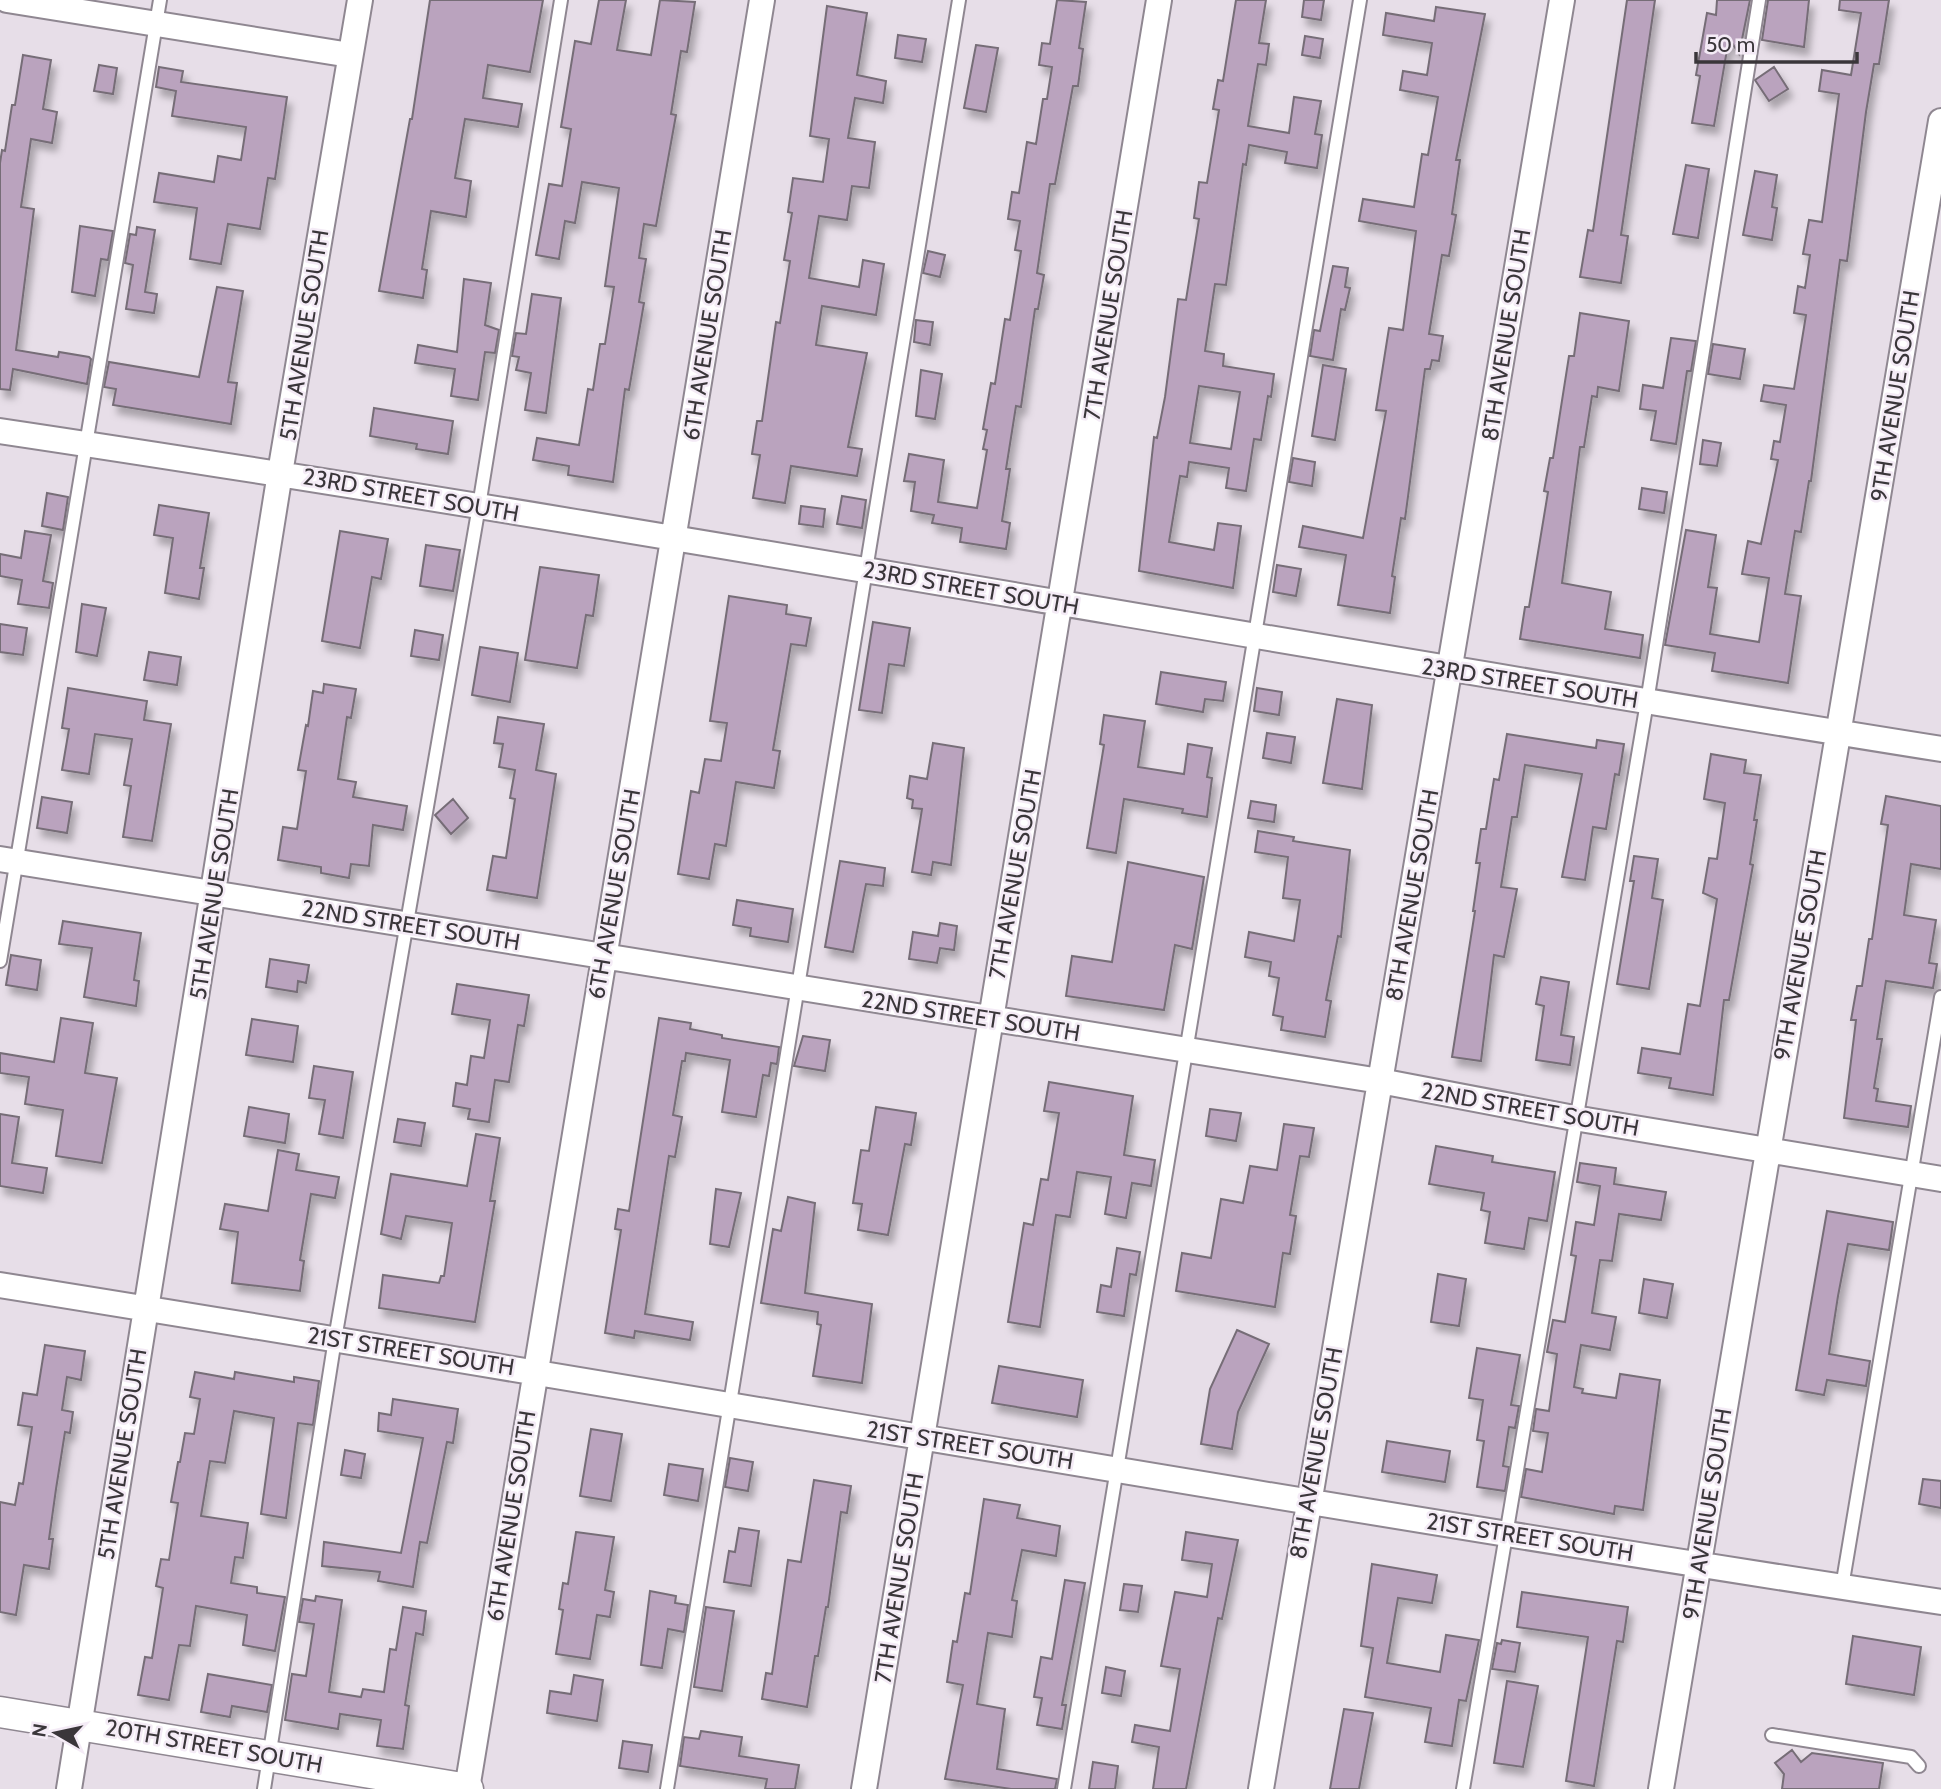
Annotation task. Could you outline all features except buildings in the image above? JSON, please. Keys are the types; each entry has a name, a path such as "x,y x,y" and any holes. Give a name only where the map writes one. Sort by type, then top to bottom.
{"street":[{"path":"7,0 158,12 350,55"},
{"name":"5TH AVENUE SOUTH","path":"69,1789 145,1308 360,0"},
{"name":"6TH AVENUE SOUTH","path":"467,1789 762,0"},
{"name":"7TH AVENUE SOUTH","path":"864,1789 1159,0"},
{"name":"8TH AVENUE SOUTH","path":"1261,1789 1562,0"},
{"name":"9TH AVENUE SOUTH","path":"1661,1789 1941,121"},
{"name":"23RD STREET SOUTH","path":"0,431 281,473 867,570 1450,671 1941,749"},
{"name":"22ND STREET SOUTH","path":"8,860 604,955 990,1021 1380,1081 1574,1118 1941,1179"},
{"name":"21ST STREET SOUTH","path":"0,1285 732,1403 922,1438 1505,1531 1699,1565 1941,1602"},
{"name":"20TH STREET SOUTH","path":"0,1712 467,1789"}],"lane":[{"path":"264,1789 335,1339 478,506 561,0"},
{"path":"667,1789 959,0"},
{"path":"1064,1789 1360,0"},
{"path":"1463,1789 1574,1118 1647,702 1759,0"},
{"path":"0,961 8,860 86,444 158,12"},
{"path":"1842,1587 1941,996"},
{"path":"1772,1735 1911,1757 1919,1766"}]}
